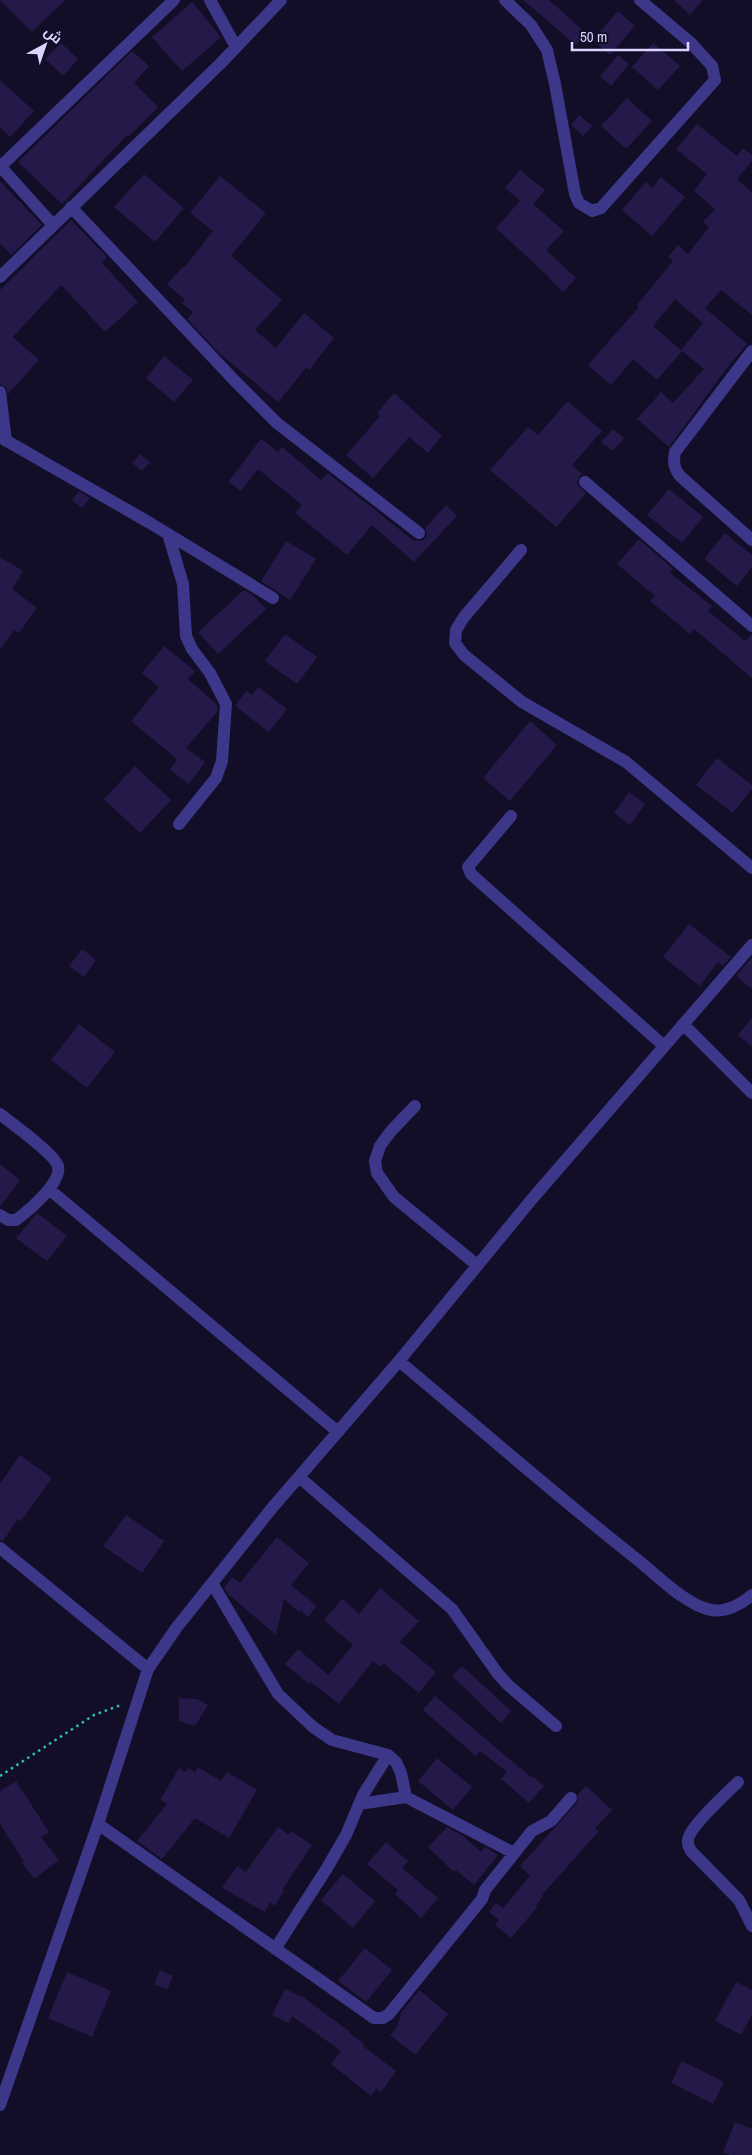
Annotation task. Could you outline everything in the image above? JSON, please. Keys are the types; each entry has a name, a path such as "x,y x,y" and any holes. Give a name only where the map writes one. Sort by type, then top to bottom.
{"street":[{"path":"53,225 0,166 174,0"},
{"path":"210,0 236,47"},
{"path":"0,277 236,47 281,0"},
{"path":"505,0 531,25 547,50 575,194 579,203 592,211 601,208 715,80 712,66 691,43 640,0"},
{"path":"71,207 277,423 419,533"},
{"path":"752,351 675,452 673,461 674,468 680,476 752,540"},
{"path":"0,392 3,439 168,534 273,598"},
{"path":"585,482 752,626"},
{"path":"168,534 183,584 186,636 192,649 210,673 226,704 222,760 216,778 179,824"},
{"path":"521,550 464,617 456,630 455,643 464,655 522,702 626,762 752,868"},
{"path":"511,816 468,867 471,874 664,1046"},
{"path":"0,2105 98,1824 148,1669 177,1627 299,1477 399,1361 532,1199 752,945"},
{"path":"683,1024 752,1093"},
{"path":"415,1106 391,1131 380,1146 375,1161 377,1173 394,1197 477,1265"},
{"path":"0,1114 50,1155 58,1164 56,1178 49,1189 16,1220 8,1220 0,1215"},
{"path":"49,1189 338,1432"},
{"path":"399,1361 610,1538 693,1604 712,1610 725,1610 744,1602 752,1595"},
{"path":"299,1477 452,1609 498,1674 508,1685 556,1726"},
{"path":"0,1548 148,1669"},
{"path":"212,1583 278,1694 313,1727 332,1740 388,1755 396,1762 401,1773 406,1797"},
{"path":"275,1949 328,1868 360,1804 388,1755"},
{"path":"738,1782 698,1823 689,1835 687,1842 691,1851 739,1900 752,1926"},
{"path":"360,1804 406,1797 514,1853"},
{"path":"98,1824 374,2018 383,2018 389,2014 482,1899 485,1890 532,1830 551,1821 571,1798"}],"path":[{"path":"0,1776 94,1715 139,1698"}],"building":[{"path":"0,0 65,0 32,32"},
{"path":"523,0 549,0 586,33 576,45"},
{"path":"674,0 703,0 690,15"},
{"path":"192,2 221,37 182,71 152,37"},
{"path":"618,11 635,26 610,55 593,40"},
{"path":"61,43 78,59 63,76 45,59"},
{"path":"653,43 680,66 658,90 632,67"},
{"path":"132,51 149,66 134,83 158,107 129,136 127,135 62,204 18,162"},
{"path":"618,55 629,64 611,86 600,76"},
{"path":"0,80 34,111 10,137 0,127"},
{"path":"627,98 652,121 626,149 601,126"},
{"path":"579,115 592,126 583,136 571,125"},
{"path":"697,124 737,156 743,148 752,155 752,161 737,179 752,193 752,315 721,290 705,308 747,344 669,447 637,419 661,392 673,403 704,369 681,350 703,323 675,299 653,326 682,351 657,380 633,359 611,385 588,365 639,307 637,305 673,261 668,257 678,245 688,254 709,227 703,222 715,209 694,191 707,174 676,149"},
{"path":"520,170 545,190 533,204 564,231 546,250 576,278 563,292 496,228 520,201 505,188"},
{"path":"144,174 184,208 155,242 114,207"},
{"path":"220,176 266,213 231,256 282,300 255,330 276,348 304,313 334,338 309,370 306,368 278,402 219,353 187,319 193,312 182,303 185,300 167,284 184,268 213,231 190,213"},
{"path":"661,177 685,197 652,236 622,210 646,182 652,188"},
{"path":"0,181 42,225 11,255 0,243"},
{"path":"71,220 107,257 102,263 138,302 105,332 61,285 13,337 39,360 8,394 6,387 0,384 0,290"},
{"path":"164,356 193,380 174,402 146,378"},
{"path":"394,393 442,436 428,453 409,437 373,478 346,455 380,416 377,413"},
{"path":"568,401 602,431 572,465 582,474 577,484 586,493 556,527 490,470 528,427 538,435"},
{"path":"613,429 624,438 613,451 601,442"},
{"path":"261,439 278,452 282,447 321,480 328,473 413,540 422,541 425,538 427,534 425,528 446,505 457,516 414,562 372,525 347,555 295,513 302,505 258,469 241,491 228,482"},
{"path":"140,454 150,462 142,471 132,463"},
{"path":"669,489 703,517 682,543 647,515"},
{"path":"79,491 90,498 82,508 72,500"},
{"path":"725,533 752,555 752,567 737,586 704,559"},
{"path":"639,539 673,569 670,573 712,606 708,611 745,641 752,634 752,678 694,629 690,634 650,601 655,596 617,564"},
{"path":"286,541 316,559 290,600 261,581"},
{"path":"0,557 23,571 12,589 37,608 19,633 14,630 0,649"},
{"path":"244,590 254,596 266,609 218,654 198,632"},
{"path":"285,634 317,657 297,684 265,661"},
{"path":"164,646 195,671 188,679 218,706 217,712 186,748 205,762 189,784 170,770 177,759 131,721 159,687 142,673"},
{"path":"258,687 287,709 269,732 235,706 246,691 252,695"},
{"path":"530,721 557,745 510,801 483,778"},
{"path":"717,758 752,785 752,789 733,813 696,785"},
{"path":"135,766 171,800 140,833 104,799"},
{"path":"629,792 645,804 630,825 614,813"},
{"path":"689,924 731,957 723,966 718,962 700,986 663,957"},
{"path":"82,949 96,960 84,977 69,966"},
{"path":"752,957 752,989 736,976"},
{"path":"752,1018 752,1047 738,1035"},
{"path":"79,1024 115,1052 87,1088 51,1060"},
{"path":"0,1164 20,1180 0,1207"},
{"path":"37,1213 67,1236 47,1261 16,1238"},
{"path":"20,1455 52,1478 21,1521 18,1519 3,1541 0,1540 0,1484"},
{"path":"126,1515 164,1541 142,1573 103,1546"},
{"path":"277,1537 309,1563 291,1585 317,1606 308,1617 284,1599 276,1635 228,1594 224,1587 232,1577 240,1583"},
{"path":"380,1588 419,1621 400,1642 436,1672 419,1693 383,1663 380,1667 373,1661 339,1704 311,1682 309,1684 285,1664 298,1649 328,1675 353,1645 324,1620 342,1599 359,1614"},
{"path":"462,1666 511,1711 501,1723 452,1676"},
{"path":"435,1696 544,1786 529,1803 501,1779 507,1772 480,1751 476,1756 423,1710"},
{"path":"179,1698 197,1699 208,1705 195,1726 179,1721"},
{"path":"437,1758 472,1787 453,1810 418,1781"},
{"path":"198,1767 221,1781 227,1772 257,1790 229,1838 195,1818 162,1859 137,1841 167,1804 160,1800 179,1768 185,1772 188,1768 195,1772"},
{"path":"16,1781 49,1832 41,1837 59,1860 34,1879 22,1863 24,1862 0,1824 0,1791"},
{"path":"586,1786 612,1810 595,1828 599,1831 542,1895 536,1905 538,1906 511,1938 495,1925 499,1920 489,1912 496,1903 503,1908 530,1876 520,1866 577,1803 578,1794"},
{"path":"278,1827 289,1835 291,1831 312,1845 282,1890 284,1891 275,1906 270,1902 265,1912 222,1888 237,1866 246,1872"},
{"path":"447,1827 463,1836 481,1852 485,1847 498,1855 474,1885 456,1870 454,1872 428,1847"},
{"path":"386,1842 408,1861 402,1868 438,1898 421,1918 395,1894 398,1890 367,1864"},
{"path":"343,1874 375,1901 353,1928 321,1900"},
{"path":"365,1948 392,1970 366,2002 338,1981"},
{"path":"160,1970 173,1976 167,1990 154,1984"},
{"path":"67,1972 111,1991 92,2037 48,2018"},
{"path":"736,1982 752,1990 752,2014 741,2035 715,2021"},
{"path":"285,1989 303,1997 350,2032 364,2044 363,2046 396,2071 381,2092 376,2089 371,2096 331,2064 341,2051 292,2016 289,2023 272,2015"},
{"path":"419,1990 448,2014 415,2055 390,2035 397,2027 401,2013"},
{"path":"682,2061 724,2082 713,2104 671,2083"},
{"path":"735,2122 752,2129 752,2155 730,2155 723,2152"}]}
